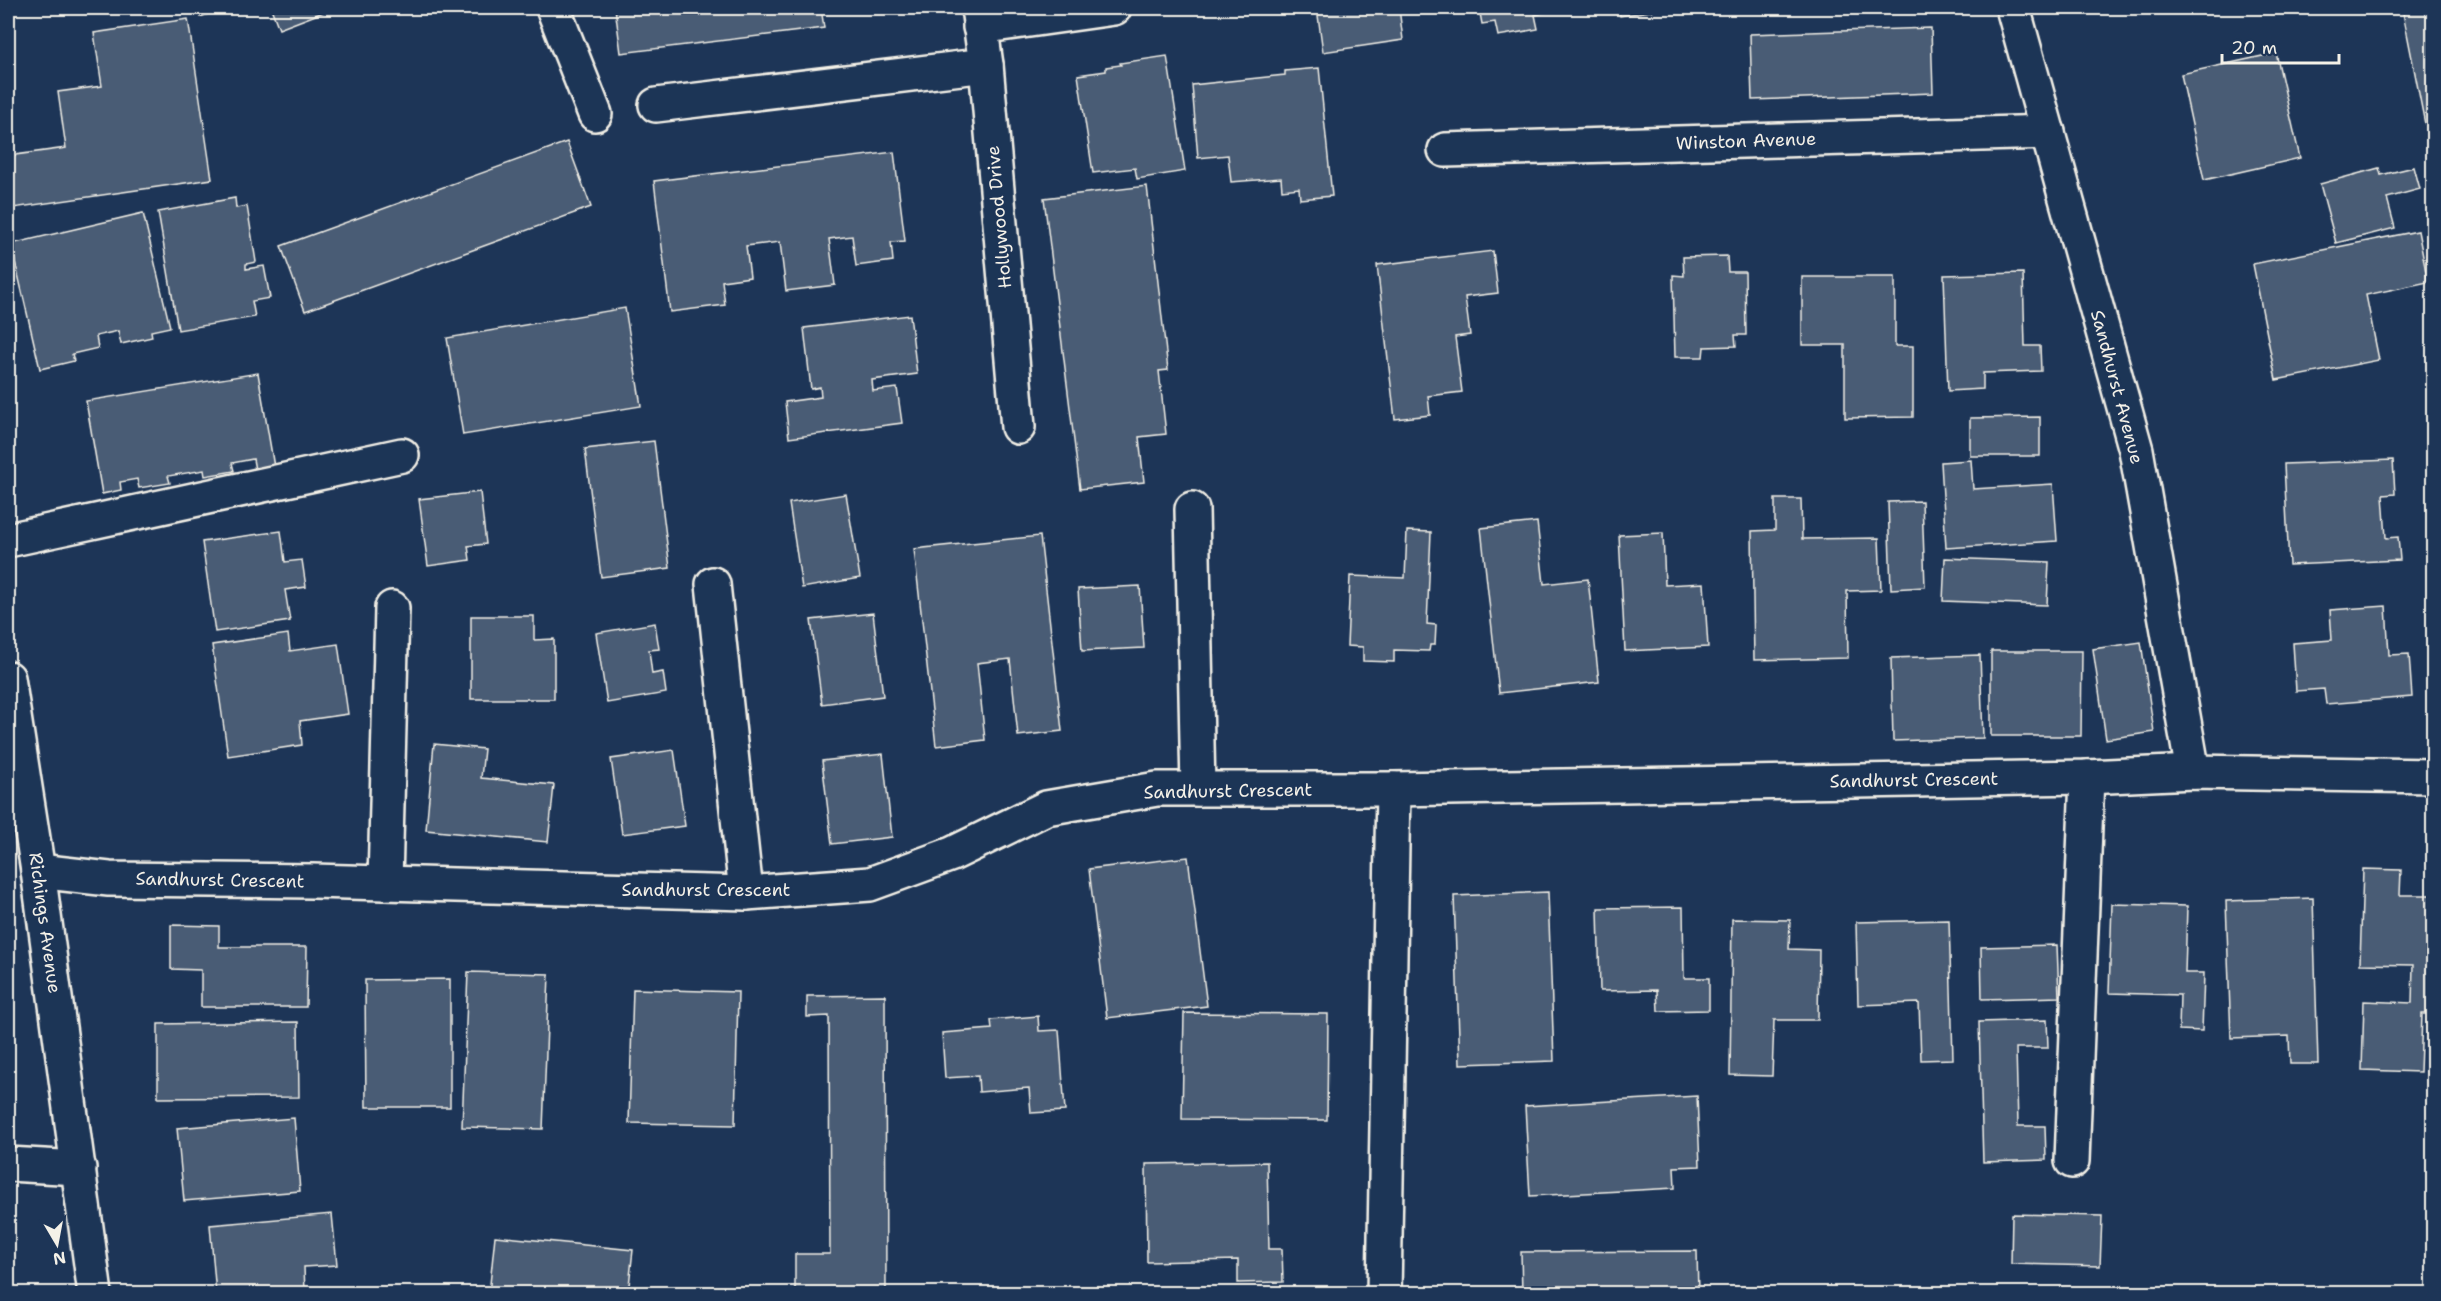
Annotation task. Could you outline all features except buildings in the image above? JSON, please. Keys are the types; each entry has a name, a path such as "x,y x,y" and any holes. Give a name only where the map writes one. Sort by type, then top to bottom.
{"street":[{"path":"553,8 595,114"},
{"path":"979,17 1114,8"},
{"name":"Sandhurst Avenue","path":"2013,8 2136,450 2193,772"},
{"name":"Hollywood Drive","path":"979,17 986,65 1018,427"},
{"path":"656,105 986,65"},
{"name":"Winston Avenue","path":"1444,150 2048,132"},
{"path":"8,540 402,455"},
{"path":"1192,509 1198,789"},
{"path":"713,584 746,893"},
{"path":"385,883 392,608"},
{"name":"Richings Avenue","path":"8,678 38,871 95,1293"},
{"name":"Sandhurst Crescent","path":"38,871 109,879 385,883 746,893 870,884 952,854 1046,808 1157,789 1394,789 2087,777 2193,772 2433,776"},
{"path":"2072,1161 2087,777"},
{"path":"1384,1293 1394,789"},
{"path":"8,1164 79,1168"}]}
